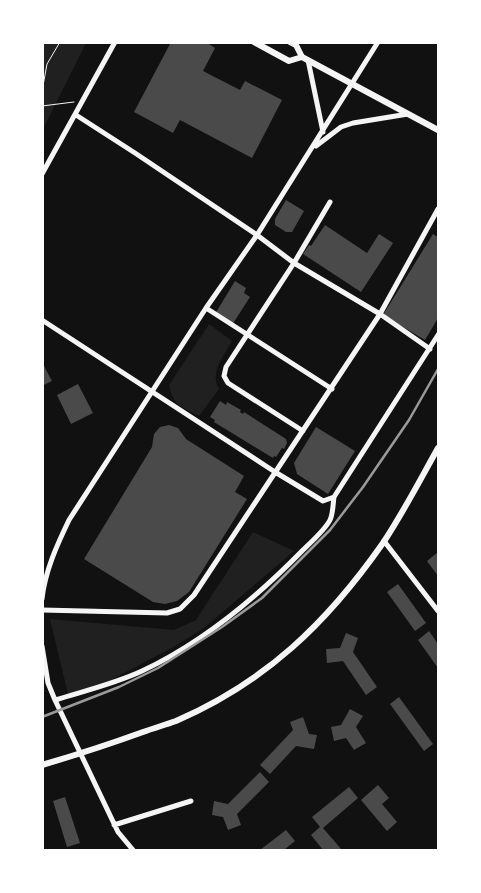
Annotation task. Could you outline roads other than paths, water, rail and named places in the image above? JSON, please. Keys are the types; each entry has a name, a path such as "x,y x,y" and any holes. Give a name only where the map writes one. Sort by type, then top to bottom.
{"street":[{"path":"42,174 76,115 114,42"},
{"path":"254,42 289,61 305,58 438,130"},
{"path":"290,42 296,45 305,58 323,132"},
{"path":"42,599 55,549 69,520 206,308 257,236 378,42"},
{"path":"312,150 341,126 408,114"},
{"path":"76,115 136,153 294,263 380,314 430,349"},
{"path":"304,431 228,383 224,376 226,367 294,263 330,202"},
{"path":"42,610 163,613 180,609 194,595 380,314 438,209"},
{"path":"431,220 438,224"},
{"path":"206,308 332,389"},
{"path":"42,320 275,472 323,501 334,497"},
{"path":"55,700 120,681 167,658 250,601 275,579 315,539 330,520 334,497 438,335"},
{"path":"42,765 176,721 250,681 296,646 343,596 384,541 438,448"},
{"path":"384,541 438,611"},
{"path":"42,646 48,683 55,700 114,825 133,850"},
{"path":"114,825 191,801"}],"railway":[{"path":"42,717 119,687 158,668 222,627 262,598 330,530 363,487 409,420 438,369"}]}
